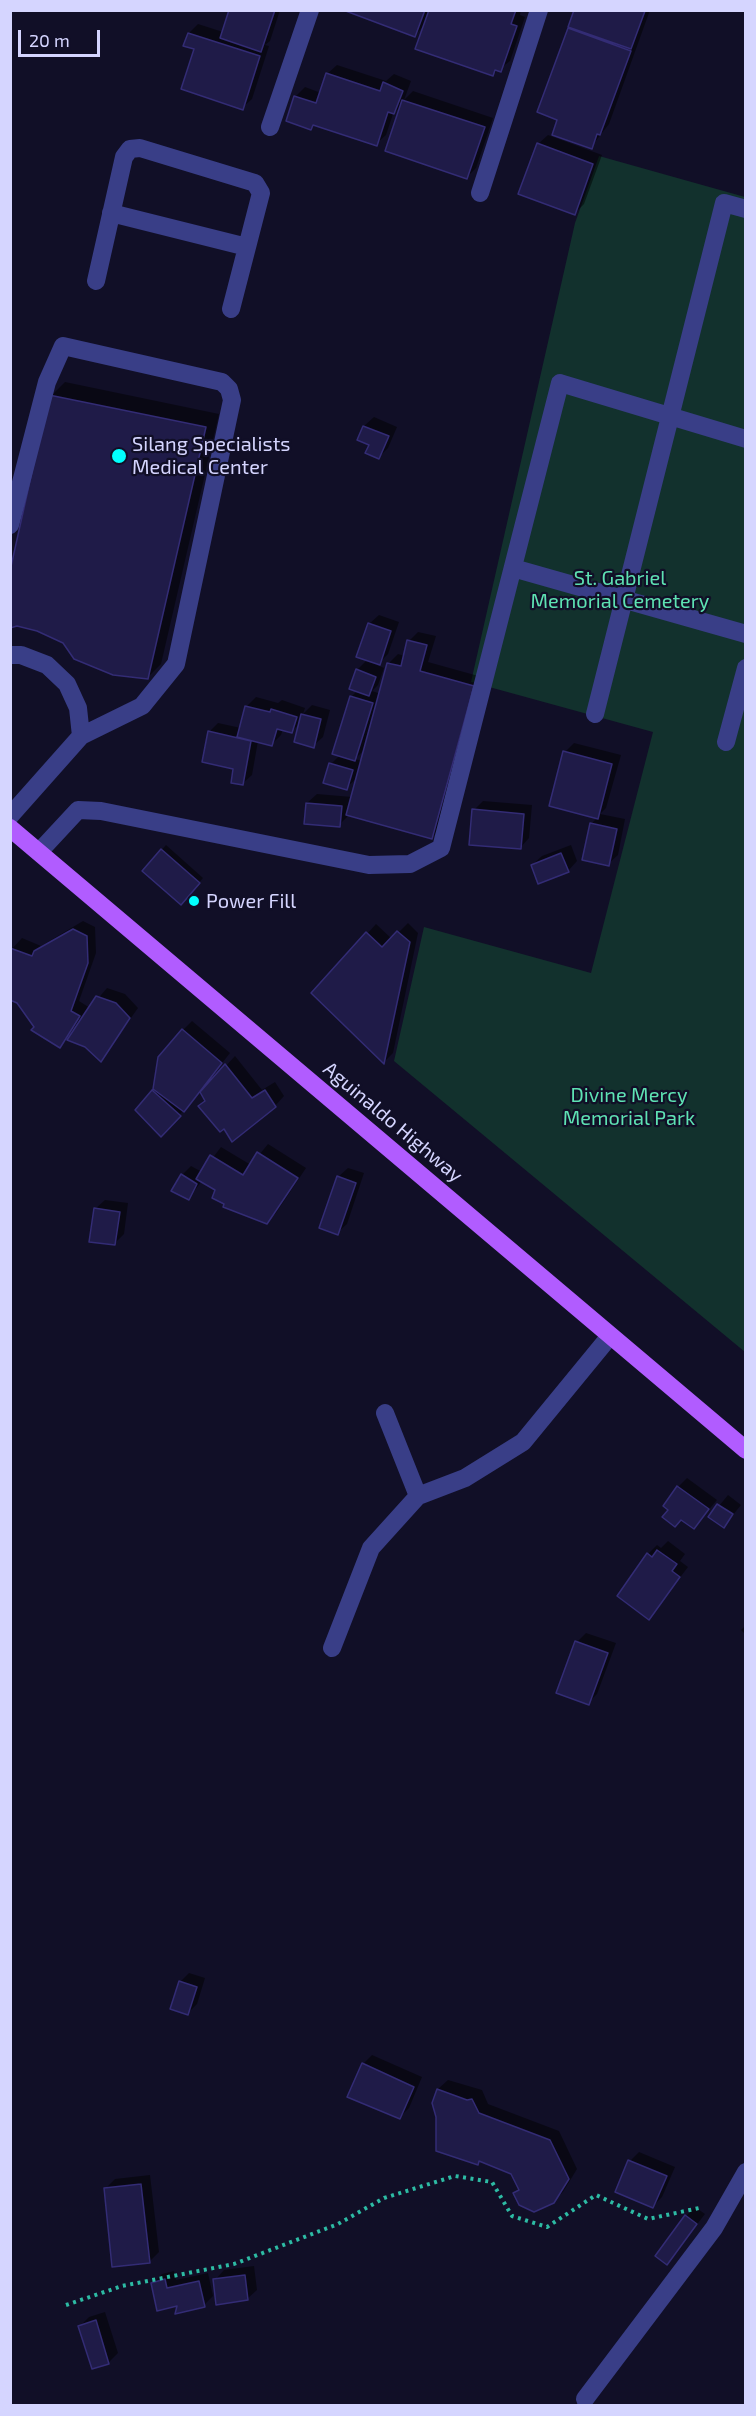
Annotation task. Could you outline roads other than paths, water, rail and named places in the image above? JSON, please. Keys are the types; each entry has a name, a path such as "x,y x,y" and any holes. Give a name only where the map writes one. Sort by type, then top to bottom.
{"main road":[{"name":"Aguinaldo Highway","path":"10,828 745,1448"}],"street":[{"path":"270,127 310,10"},
{"path":"480,193 538,10"},
{"path":"96,281 124,157 130,149 159,152 255,183 261,193 231,309"},
{"path":"595,714 724,203 746,209"},
{"path":"111,213 248,247"},
{"path":"10,525 47,382 63,346 222,382 229,389 232,400 177,664 142,706 81,736 10,816"},
{"path":"39,852 78,810 102,811 369,865 410,864 441,848 560,383 746,439"},
{"path":"513,568 746,634"},
{"path":"10,655 21,655 47,665 67,684 78,708 81,736"},
{"path":"726,742 746,668"},
{"path":"332,1648 371,1548 418,1496 465,1478 523,1442 610,1336"},
{"path":"385,1413 418,1496"},
{"path":"585,2398 714,2228 746,2172"}],"place":[{"name":"Silang Specialists Medical Center","path":"119,456"},
{"name":"Power Fill","path":"194,901"}],"park label":[{"name":"St. Gabriel Memorial Cemetery","path":"620,590"},
{"name":"Divine Mercy Memorial Park","path":"629,1106"}]}
